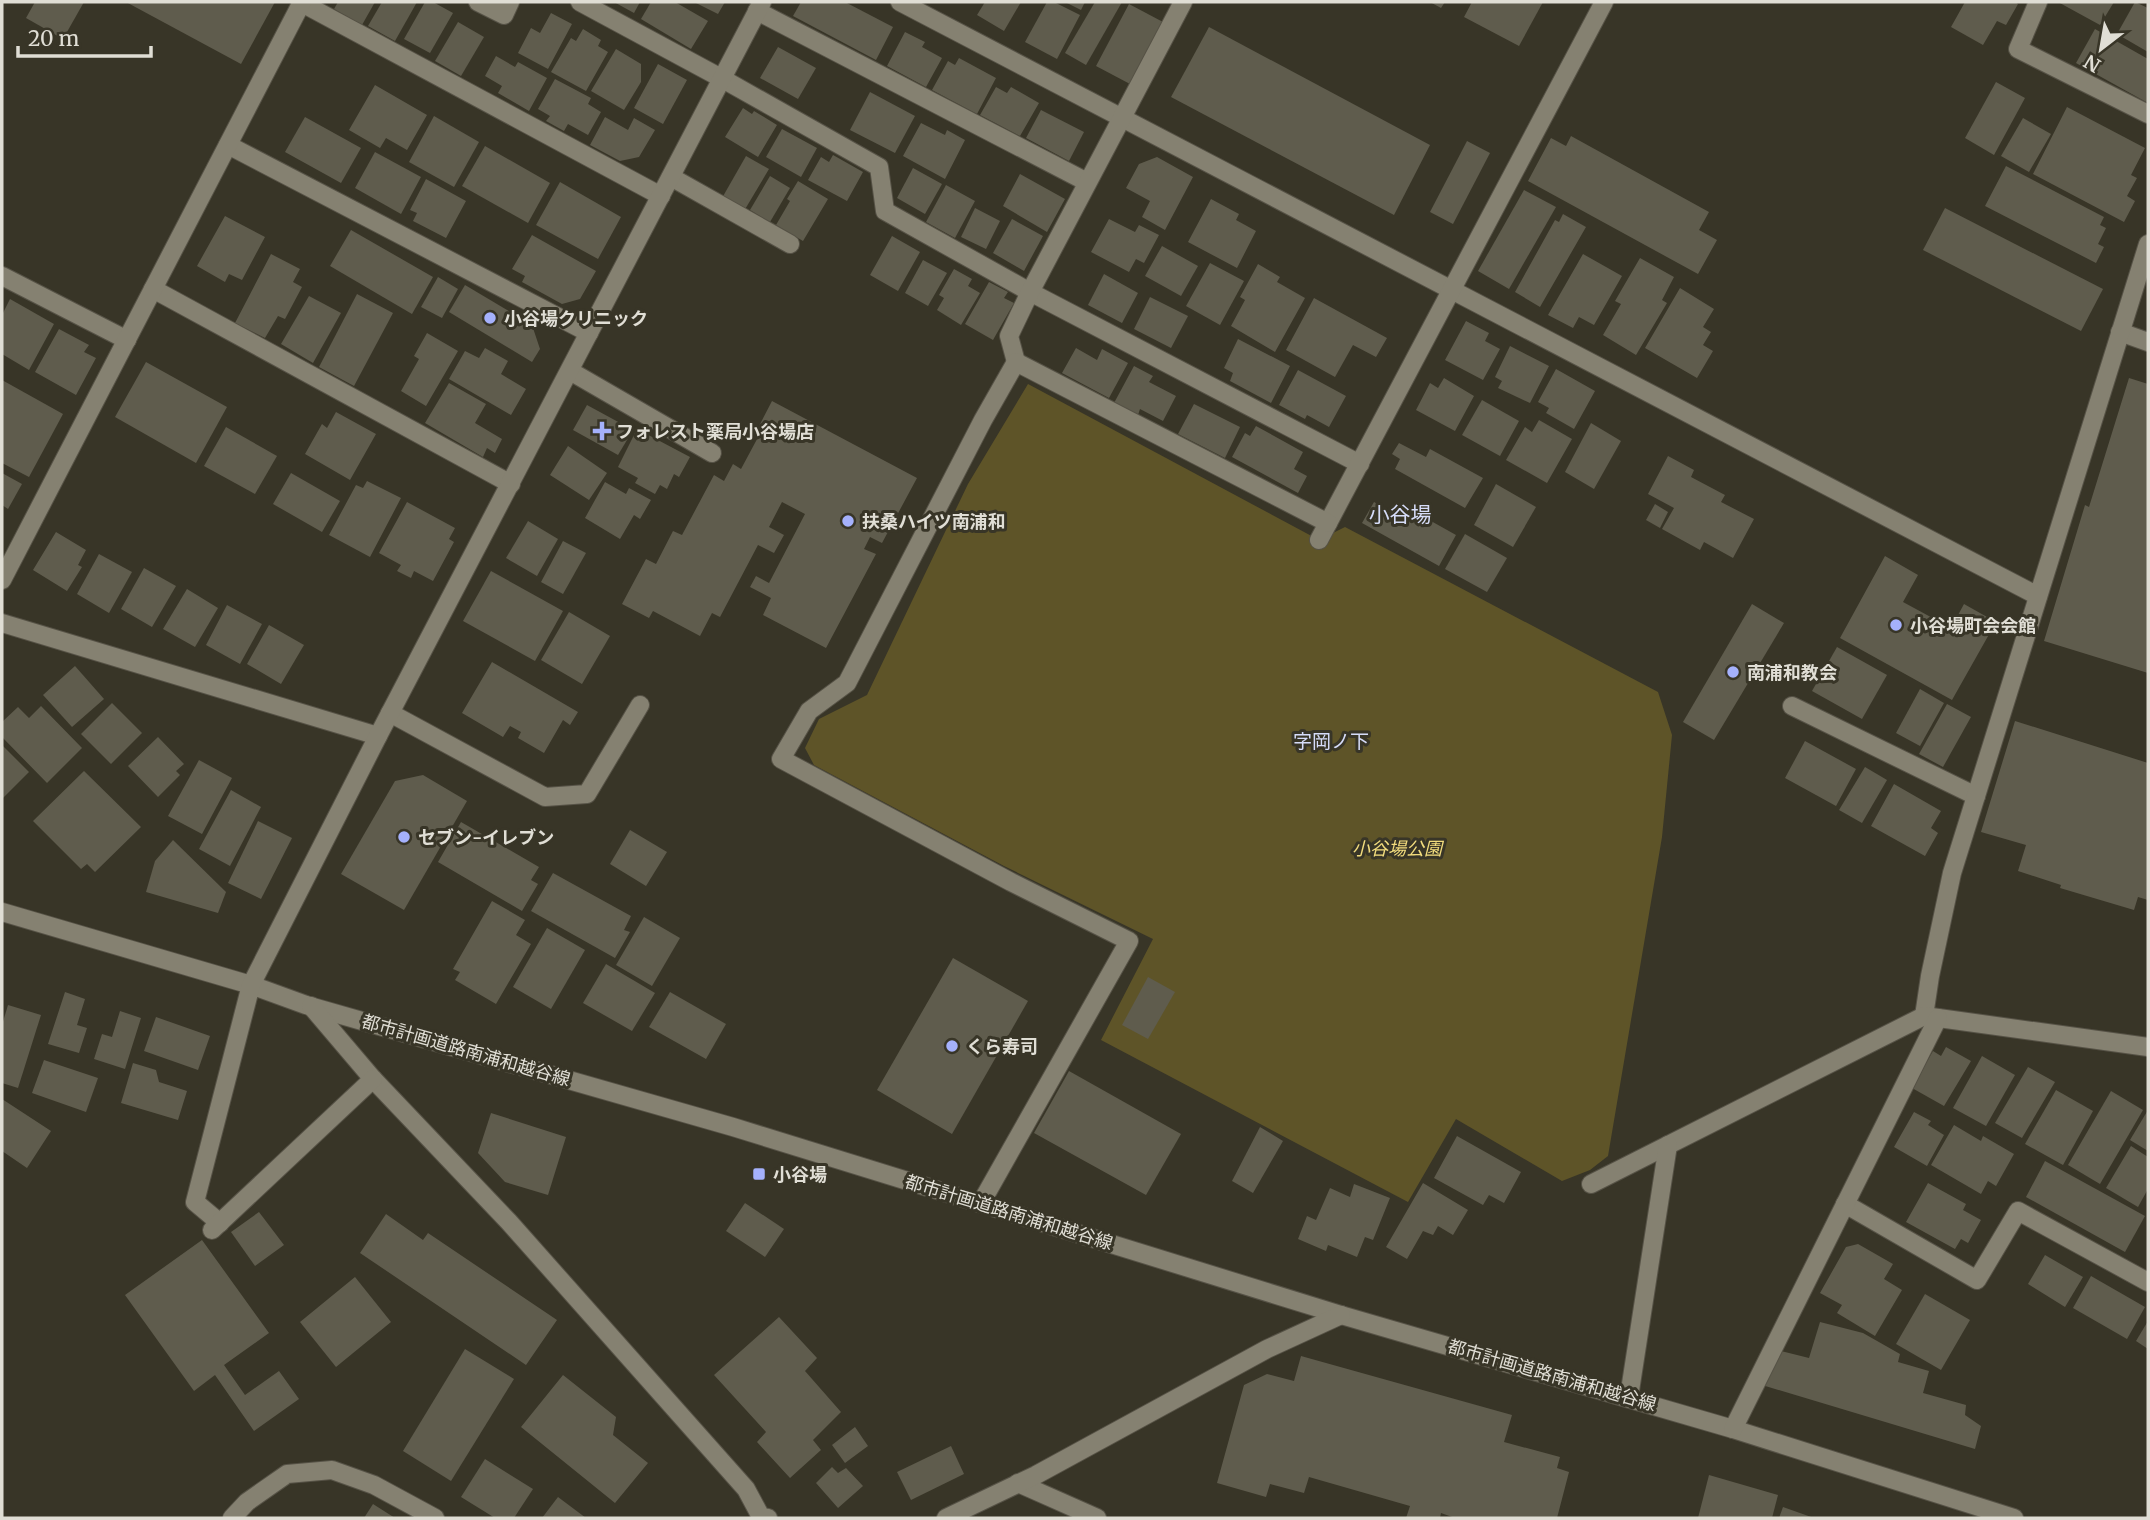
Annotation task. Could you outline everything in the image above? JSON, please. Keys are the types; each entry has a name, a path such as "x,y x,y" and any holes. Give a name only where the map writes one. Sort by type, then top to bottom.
{"street":[{"path":"2,580 302,2 661,196"},
{"path":"478,2 504,15 510,2"},
{"path":"580,2 879,167 885,211 1030,292 1360,464"},
{"path":"900,2 2038,596"},
{"path":"981,1203 1129,941 781,759 809,711 847,683 983,420 1016,362 1009,336 1183,2"},
{"path":"1319,540 1604,2"},
{"path":"2038,2 2018,48 2148,114"},
{"path":"373,1079 215,1227 195,1202 250,985 760,6 1087,182"},
{"path":"228,145 589,334"},
{"path":"671,177 790,244"},
{"path":"1733,1429 1845,1204 1931,1017 1952,873 2148,244"},
{"path":"2,276 127,340"},
{"path":"153,289 511,484"},
{"path":"2120,332 2148,342"},
{"path":"1016,362 1328,523"},
{"path":"570,371 712,453"},
{"path":"2,623 378,736"},
{"path":"390,713 545,797 587,794 640,705"},
{"path":"1792,706 1976,796"},
{"name":"都市計画道路南浦和越谷線","path":"2,912 250,985 311,1006 733,1127 1341,1315 1629,1397 2014,1518"},
{"path":"311,1006 373,1079 509,1222 746,1489 759,1518"},
{"path":"1591,1184 1931,1017 2148,1047"},
{"path":"1629,1397 1668,1145"},
{"path":"1845,1204 1977,1280 2018,1211 2148,1282"},
{"path":"946,1518 1018,1483 1267,1349 1341,1315"},
{"path":"232,1518 247,1502 287,1474 332,1470 374,1485 435,1518"},
{"path":"1018,1483 1097,1518"}],"green space":[{"name":"小谷場公園","path":"1028,384 1319,540 1345,527 1658,692 1672,735 1662,837 1608,1156 1590,1170 1562,1181 1456,1119 1408,1202 1101,1040 1153,939 1004,866 814,765 805,748 819,719 867,695 968,484"}],"building":[{"path":"35,2 84,2 63,39 26,18"},
{"path":"126,2 275,2 241,64"},
{"path":"338,2 375,2 362,25 334,9"},
{"path":"382,2 417,2 395,41 368,26"},
{"path":"425,2 433,2 453,13 430,53 404,39"},
{"path":"614,2 640,2 634,13"},
{"path":"651,2 675,2 708,21 691,49 641,19"},
{"path":"694,2 725,2 718,14"},
{"path":"801,2 845,2 893,27 876,60 793,16"},
{"path":"985,2 1021,2 1004,31 977,15"},
{"path":"1047,2 1054,2 1080,15 1057,59 1025,42"},
{"path":"1065,2 1085,2 1081,10"},
{"path":"1095,2 1122,2 1086,65 1065,53"},
{"path":"1430,2 1445,2 1441,8"},
{"path":"1472,2 1543,2 1519,46 1464,17"},
{"path":"1965,2 2018,4 2006,25 1997,21 1983,45 1951,27"},
{"path":"2058,2 2114,2 2100,25"},
{"path":"2135,2 2148,8 2148,52 2117,34"},
{"path":"1129,4 1163,22 1130,84 1096,66"},
{"path":"551,13 572,24 548,69 518,53 531,28 540,33"},
{"path":"458,22 484,37 461,76 435,61"},
{"path":"1209,27 1430,145 1394,215 1171,97"},
{"path":"583,29 601,40 598,46 608,52 586,91 551,72 571,38 576,41"},
{"path":"2095,29 2148,59 2148,103 2076,63"},
{"path":"905,32 925,42 922,47 942,58 926,87 887,66"},
{"path":"778,47 816,68 798,99 760,78"},
{"path":"616,49 641,64 641,82 624,110 591,91"},
{"path":"496,56 515,67 518,62 547,78 529,111 498,93 502,86 485,76"},
{"path":"959,58 996,78 977,114 932,90 948,61 955,65"},
{"path":"658,64 687,80 663,124 634,108"},
{"path":"555,79 591,98 588,104 601,112 588,135 568,124 564,131 546,121 550,116 538,109"},
{"path":"1996,82 2025,98 1994,155 1965,138"},
{"path":"375,85 427,115 407,150 386,138 380,148 349,130"},
{"path":"996,87 1007,93 1011,87 1039,103 1020,136 980,115"},
{"path":"870,92 915,116 895,153 850,130"},
{"path":"2067,107 2145,148 2131,175 2137,178 2127,196 2135,201 2124,222 2033,174"},
{"path":"743,108 752,114 754,111 777,125 758,157 725,137"},
{"path":"1041,110 1084,132 1069,161 1026,138"},
{"path":"434,116 479,142 454,187 409,162"},
{"path":"305,117 361,148 341,183 285,152"},
{"path":"605,117 628,130 634,118 655,130 639,157 620,161 590,145"},
{"path":"2023,118 2051,134 2029,172 2001,156"},
{"path":"921,123 945,135 947,130 965,140 945,179 903,156"},
{"path":"782,129 817,148 801,177 766,157"},
{"path":"1571,136 1709,212 1699,230 1717,240 1698,274 1528,181 1551,138 1566,146"},
{"path":"1467,141 1490,153 1453,224 1430,212"},
{"path":"485,146 550,183 528,223 462,186"},
{"path":"375,152 421,177 401,214 355,188"},
{"path":"833,155 863,172 847,201 808,180 821,157 829,162"},
{"path":"746,156 769,169 744,211 722,198"},
{"path":"1157,157 1193,177 1165,230 1142,217 1150,201 1126,188 1139,164"},
{"path":"2006,166 2104,217 2100,225 2106,228 2098,244 2104,247 2096,263 1985,206"},
{"path":"913,168 942,184 925,214 897,198"},
{"path":"1020,174 1065,199 1047,232 1003,206"},
{"path":"770,176 790,188 770,222 750,210"},
{"path":"426,179 466,201 446,238 413,221 417,213 410,210"},
{"path":"798,181 828,199 803,241 776,225"},
{"path":"560,182 621,217 598,259 536,225"},
{"path":"946,185 975,201 955,238 926,222"},
{"path":"1524,190 1556,207 1509,289 1478,271"},
{"path":"1211,199 1239,214 1236,220 1256,231 1237,268 1188,242"},
{"path":"975,208 1000,221 986,249 961,237"},
{"path":"1945,208 2103,289 2081,331 1923,250"},
{"path":"1563,214 1586,227 1540,307 1515,292 1555,220 1559,222"},
{"path":"225,216 265,237 242,280 229,274 225,282 197,266"},
{"path":"1012,219 1043,236 1024,271 993,253"},
{"path":"1109,219 1135,232 1139,225 1159,235 1144,263 1136,259 1129,272 1091,252"},
{"path":"351,230 433,277 412,314 330,266"},
{"path":"532,235 596,271 580,299 562,304 522,282 525,276 512,269"},
{"path":"892,236 920,252 898,291 870,275"},
{"path":"1162,246 1198,266 1181,296 1145,276"},
{"path":"271,254 300,269 293,282 302,287 285,319 278,316 265,338 235,323"},
{"path":"1583,254 1622,276 1594,325 1579,317 1573,328 1548,315"},
{"path":"1640,258 1674,277 1662,300 1667,303 1636,355 1603,335 1621,304 1615,301"},
{"path":"923,260 947,273 928,306 905,293"},
{"path":"1210,263 1244,281 1220,325 1186,306"},
{"path":"1258,264 1280,277 1277,282 1305,298 1275,352 1231,326 1245,300 1240,297"},
{"path":"954,269 972,279 968,286 980,293 961,325 937,310 944,298 939,295"},
{"path":"1104,274 1138,293 1122,323 1088,305"},
{"path":"438,277 458,289 442,318 421,307"},
{"path":"989,282 1008,292 1004,298 1014,303 993,340 965,324"},
{"name":"小谷場クリニック","path":"465,285 532,325 540,349 532,362 449,312"},
{"path":"1680,288 1714,309 1703,327 1711,332 1703,345 1713,351 1697,378 1645,348"},
{"path":"357,294 393,313 354,386 319,367"},
{"path":"309,296 341,313 313,363 281,344"},
{"path":"1150,297 1188,316 1171,348 1134,329"},
{"path":"1314,298 1387,338 1376,357 1353,345 1335,377 1286,350"},
{"path":"10,299 54,324 29,370 2,354 2,315"},
{"path":"1466,321 1489,333 1485,341 1500,349 1483,380 1445,360"},
{"path":"59,329 89,345 84,352 96,358 76,395 35,372"},
{"path":"427,333 458,351 426,406 401,391 419,359 414,356"},
{"path":"1238,339 1290,366 1271,403 1230,381 1233,373 1224,368"},
{"path":"1510,346 1549,366 1530,403 1498,388 1502,381 1495,377"},
{"path":"485,348 508,361 501,374 526,389 511,415 449,379 465,351 479,358"},
{"path":"1076,348 1097,360 1102,349 1128,363 1109,398 1062,373"},
{"path":"146,362 227,407 196,463 115,417"},
{"path":"1134,366 1153,376 1149,382 1176,396 1163,421 1140,409 1138,415 1114,403"},
{"path":"1556,369 1595,391 1574,429 1546,413 1549,408 1538,402"},
{"path":"1298,370 1346,396 1329,427 1307,415 1305,419 1279,405"},
{"path":"1444,378 1474,396 1455,431 1416,410 1430,383 1438,388"},
{"path":"2129,378 2148,384 2148,673 2044,641 2085,505 2089,507"},
{"path":"2,380 63,414 29,477 2,463"},
{"path":"449,383 486,404 475,423 502,439 495,453 487,448 483,457 425,423"},
{"path":"1482,400 1519,421 1500,456 1462,435"},
{"name":"扶桑ハイツ南浦和","path":"772,401 917,478 882,543 870,537 864,549 876,554 826,648 763,615 771,598 750,587 756,576 769,583 805,514 782,502 769,527 784,535 774,553 758,545 720,617 712,613 700,636 653,611 649,618 622,604 646,559 656,564 673,531 682,535 714,475 724,481 733,464 741,469 763,428 759,426"},
{"path":"1194,404 1240,427 1225,458 1178,434"},
{"path":"587,405 633,430 618,455 573,430"},
{"path":"336,412 376,434 350,480 305,454 322,424 327,428"},
{"path":"1539,420 1572,439 1547,483 1506,460 1525,427 1532,432"},
{"path":"1591,423 1621,441 1594,489 1565,472"},
{"path":"1256,426 1303,452 1294,469 1307,476 1298,493 1232,457 1245,433 1250,436"},
{"path":"226,427 277,456 255,494 204,466"},
{"path":"637,429 690,457 679,477 674,474 667,489 660,485 655,494 635,483 638,478 618,467"},
{"path":"1399,443 1426,457 1430,449 1483,478 1465,508 1395,469 1400,459 1392,454"},
{"path":"568,446 607,473 589,500 550,475"},
{"path":"1668,456 1694,470 1691,477 1725,495 1721,502 1754,519 1733,558 1704,542 1700,550 1662,529 1674,508 1648,494"},
{"path":"2,473 22,484 8,509 2,505"},
{"path":"291,473 340,501 322,532 273,504"},
{"path":"367,481 401,498 370,557 329,535 356,485 363,488"},
{"path":"605,482 626,494 629,488 651,500 640,519 634,515 620,539 585,518"},
{"path":"1496,484 1536,507 1513,547 1474,525"},
{"path":"407,502 455,528 449,539 454,542 433,581 414,571 411,578 397,571 401,565 379,553"},
{"path":"1374,502 1400,517 1406,507 1456,535 1439,566 1362,523"},
{"path":"1655,504 1668,512 1660,528 1646,520"},
{"path":"528,521 558,539 537,576 506,558"},
{"path":"56,532 86,550 78,565 82,567 67,591 33,570"},
{"path":"1465,534 1507,558 1487,592 1445,569"},
{"path":"563,541 586,553 563,594 541,582"},
{"path":"99,554 132,572 109,613 77,594"},
{"name":"小谷場町会会館","path":"1885,556 1918,575 1903,602 1951,628 1964,604 1996,622 1952,700 1840,638"},
{"path":"144,568 176,586 152,627 121,609"},
{"path":"491,571 563,611 535,661 463,621"},
{"path":"187,589 218,608 195,647 163,629"},
{"name":"南浦和教会","path":"1752,604 1784,623 1714,740 1683,722"},
{"path":"227,605 262,624 240,664 206,645"},
{"path":"569,612 610,636 582,684 541,660"},
{"path":"269,625 304,645 281,684 247,664"},
{"path":"1837,647 1887,675 1862,719 1812,691"},
{"path":"492,662 578,712 570,725 563,720 544,753 518,738 521,732 510,726 503,737 462,713"},
{"path":"75,666 104,699 72,727 43,695"},
{"path":"1920,689 1944,703 1920,746 1896,733"},
{"path":"112,703 142,733 111,764 81,734"},
{"path":"1947,704 1971,717 1943,767 1919,754"},
{"path":"41,706 82,748 47,783 2,737 2,722 18,707 29,718"},
{"path":"2015,721 2148,763 2148,900 2138,897 2134,910 2060,888 2061,885 2018,871 2026,845 1981,832"},
{"path":"158,737 184,764 176,771 180,775 158,797 128,766"},
{"path":"1805,741 1856,769 1836,806 1785,778"},
{"path":"2,745 29,772 2,799"},
{"path":"199,760 232,778 202,834 168,816"},
{"path":"1865,767 1887,780 1862,823 1839,810"},
{"path":"84,771 141,827 95,872 87,864 81,869 33,821"},
{"name":"セブン-イレブン","path":"423,775 467,801 404,910 341,874 395,781"},
{"path":"1894,784 1941,811 1931,828 1938,833 1925,856 1871,826"},
{"path":"231,790 261,807 230,866 199,849"},
{"path":"258,821 292,838 261,899 228,883"},
{"path":"461,822 539,867 531,880 538,884 522,911 438,862"},
{"path":"630,830 667,852 646,886 610,864"},
{"path":"173,840 226,892 218,913 146,892 155,861"},
{"path":"553,873 631,916 624,930 630,932 615,958 531,911"},
{"path":"492,901 525,920 516,935 531,944 496,1004 455,980 460,972 453,969"},
{"path":"644,917 680,938 652,986 616,965"},
{"path":"547,928 585,950 551,1009 513,987"},
{"name":"くら寿司","path":"953,958 1028,1001 952,1134 877,1090"},
{"path":"606,964 655,993 632,1031 583,1003"},
{"path":"1148,977 1175,992 1148,1039 1122,1025"},
{"path":"65,992 85,999 77,1025 87,1028 79,1053 48,1044"},
{"path":"670,992 726,1024 706,1059 649,1027"},
{"path":"8,1005 41,1015 18,1088 2,1083 2,1025"},
{"path":"120,1011 141,1018 125,1069 94,1059 102,1034 112,1037"},
{"path":"156,1017 210,1036 198,1070 144,1051"},
{"path":"1946,1047 1971,1061 1944,1106 1912,1088 1933,1051 1941,1056"},
{"path":"1982,1056 2015,1075 1986,1126 1953,1108"},
{"path":"44,1060 98,1078 86,1112 32,1093"},
{"path":"133,1063 156,1070 159,1082 187,1091 178,1120 121,1103"},
{"path":"2028,1067 2055,1082 2022,1138 1995,1123"},
{"path":"1069,1071 1181,1134 1146,1195 1034,1133"},
{"path":"2056,1090 2093,1111 2063,1165 2025,1144"},
{"path":"2111,1091 2143,1110 2100,1184 2068,1165"},
{"path":"2,1099 51,1131 27,1168 2,1151"},
{"path":"2148,1110 2148,1151 2130,1140"},
{"path":"1914,1112 1931,1121 1928,1125 1944,1135 1927,1166 1894,1147"},
{"path":"491,1113 566,1137 548,1195 505,1182 478,1153"},
{"path":"1954,1125 1981,1141 1983,1136 2014,1154 1996,1186 1988,1181 1981,1194 1931,1165"},
{"path":"1260,1127 1283,1141 1253,1193 1232,1181"},
{"path":"1457,1136 1521,1172 1504,1203 1489,1195 1483,1205 1434,1178"},
{"path":"2131,1146 2148,1157 2148,1189 2138,1207 2106,1188"},
{"path":"2045,1161 2145,1216 2125,1252 2026,1197"},
{"path":"1423,1183 1468,1210 1453,1235 1438,1226 1433,1235 1423,1231 1407,1259 1386,1247"},
{"path":"1928,1183 1966,1204 1963,1210 1981,1220 1968,1243 1961,1239 1955,1249 1906,1222"},
{"path":"1354,1184 1390,1198 1373,1240 1365,1237 1357,1257 1328,1245 1326,1251 1298,1239 1307,1216 1316,1220 1330,1188 1350,1197"},
{"path":"745,1203 784,1229 765,1257 726,1231"},
{"path":"259,1212 284,1245 255,1266 231,1232"},
{"path":"386,1214 423,1240 428,1233 557,1320 526,1365 360,1253"},
{"path":"202,1240 269,1333 224,1365 245,1395 279,1371 299,1399 254,1431 215,1375 194,1391 125,1295"},
{"path":"1858,1244 1893,1264 1884,1279 1902,1290 1875,1336 1837,1313 1842,1305 1820,1293 1846,1247"},
{"path":"2045,1255 2083,1277 2065,1307 2028,1284"},
{"path":"2091,1276 2145,1307 2127,1339 2073,1308"},
{"path":"355,1277 391,1322 336,1367 300,1322"},
{"path":"1925,1294 1970,1320 1941,1370 1896,1344"},
{"path":"779,1317 817,1358 805,1371 841,1412 813,1440 821,1450 790,1478 757,1442 766,1432 714,1375"},
{"path":"2148,1321 2148,1349 2136,1341"},
{"path":"1820,1322 1863,1333 1900,1354 1898,1362 1929,1371 1923,1393 1966,1405 1965,1415 1981,1426 1975,1449 1762,1385 1781,1351 1809,1358"},
{"path":"465,1349 514,1379 451,1481 403,1451"},
{"path":"1301,1356 1512,1415 1504,1442 1560,1457 1557,1468 1569,1472 1557,1518 1455,1518 1441,1513 1440,1518 1406,1518 1410,1506 1309,1477 1304,1493 1270,1484 1266,1497 1217,1483 1244,1385 1267,1374 1294,1381"},
{"path":"563,1375 616,1417 613,1435 648,1463 615,1503 521,1427"},
{"path":"855,1427 868,1446 845,1463 832,1445"},
{"path":"951,1446 964,1474 911,1500 897,1472"},
{"path":"485,1459 533,1489 514,1518 495,1518 461,1497"},
{"path":"832,1467 838,1473 846,1468 863,1486 838,1508 816,1483"},
{"path":"1709,1475 1778,1495 1772,1518 1698,1518"},
{"path":"558,1497 586,1518 542,1518"},
{"path":"373,1504 395,1518 364,1518"},
{"path":"1783,1507 1814,1518 1779,1518"}],"place":[{"name":"小谷場クリニック","path":"490,318"},
{"name":"フォレスト薬局小谷場店","path":"602,431"},
{"name":"扶桑ハイツ南浦和","path":"848,521"},
{"name":"小谷場町会会館","path":"1896,625"},
{"name":"南浦和教会","path":"1733,672"},
{"name":"セブン-イレブン","path":"404,837"},
{"name":"くら寿司","path":"952,1046"},
{"name":"小谷場","path":"759,1174"}],"district":[{"name":"小谷場","path":"1400,514"},
{"name":"字岡ノ下","path":"1331,741"}]}
